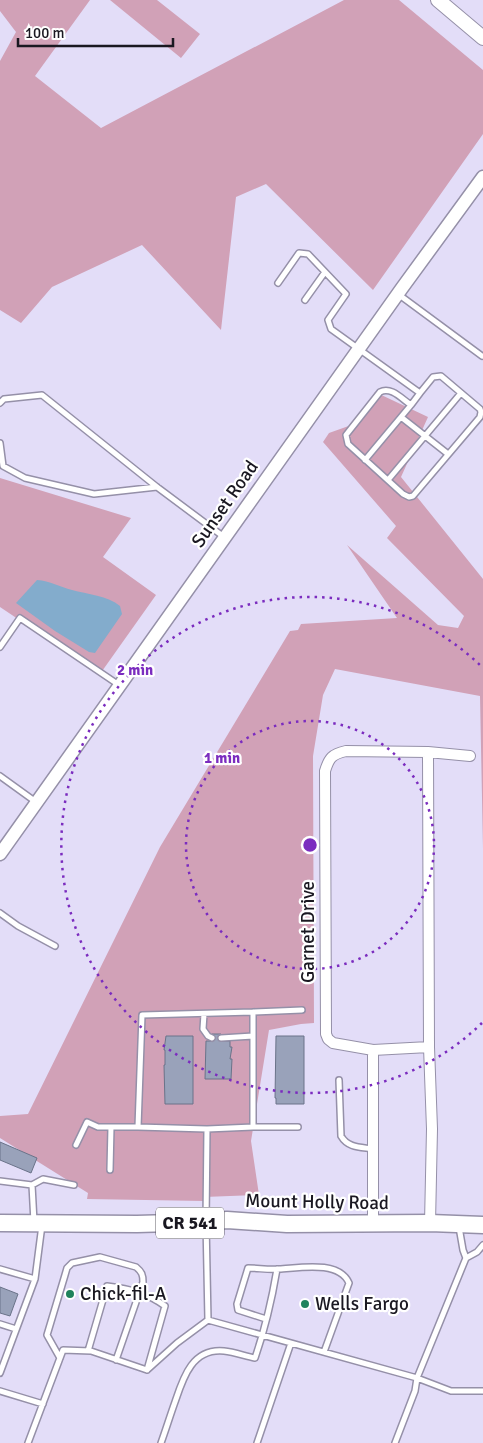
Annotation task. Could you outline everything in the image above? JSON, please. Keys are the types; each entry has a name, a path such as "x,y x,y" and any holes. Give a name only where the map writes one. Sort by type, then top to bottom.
{"highway":[{"name":"Mount Holly Road","path":"0,1223 206,1222 226,1220 287,1224 430,1223 483,1225"}],"main road":[{"path":"438,0 483,38"}],"street":[{"name":"Sunset Road","path":"0,854 483,177"},
{"name":"Garnet Drive","path":"429,1047 373,1050 332,1043 326,1034 325,771 329,759 334,754 346,751 428,752 470,756"},
{"path":"428,752 429,1047 432,1129 430,1223"},
{"path":"373,1050 373,1224"}],"lane":[{"path":"278,283 299,253 308,254 346,294 328,320 331,329 420,394"},
{"path":"305,300 325,272"},
{"path":"398,294 482,356"},
{"path":"365,460 402,417 411,406 433,377 441,376 480,408 481,412 480,417 413,496 403,494 365,460 348,444 346,435 380,392 384,390 389,390 411,406"},
{"path":"388,480 461,393"},
{"path":"0,403 4,399 42,396 157,488 225,537"},
{"path":"402,417 448,454"},
{"path":"0,443 2,466 25,478 94,494 157,488"},
{"path":"0,648 20,618 120,685"},
{"path":"0,776 36,802"},
{"path":"0,913 18,926 56,946"},
{"path":"138,1127 142,1015 302,1010"},
{"path":"253,1012 253,1127"},
{"path":"204,1014 204,1029 208,1036 212,1038"},
{"path":"221,1038 253,1036"},
{"path":"339,1080 341,1136 350,1146 373,1149"},
{"path":"76,1145 87,1122 98,1127 207,1129 298,1127"},
{"path":"110,1170 111,1127"},
{"path":"207,1129 208,1320"},
{"path":"0,1181 32,1185 43,1179 74,1185"},
{"path":"0,1373 35,1279 38,1224 32,1185"},
{"path":"459,1224 466,1258"},
{"path":"395,1443 415,1391 417,1378 466,1258 477,1252 483,1245"},
{"path":"60,1358 49,1340 48,1330 64,1275 72,1262 100,1257 136,1267 143,1276 139,1294 116,1360"},
{"path":"266,1318 238,1310 237,1304 248,1268 328,1268 346,1277 349,1283 324,1352"},
{"path":"0,1269 35,1279"},
{"path":"161,1443 184,1376 192,1364 200,1357 213,1352 224,1351 255,1358 263,1335 277,1269"},
{"path":"88,1351 107,1286 120,1287 156,1299 165,1306 146,1370"},
{"path":"208,1320 417,1378 451,1391 483,1391"},
{"path":"146,1370 177,1343 208,1320"},
{"path":"0,1324 16,1329"},
{"path":"257,1443 291,1343"},
{"path":"28,1443 63,1350 88,1351 146,1370"},
{"path":"0,1391 43,1404"}],"shaded area":[{"path":"0,0 90,0 35,76 101,128 344,0 399,0 483,70 483,134 373,290 266,184 236,197 221,330 142,245 52,287 21,323 0,310 0,61 16,32 0,11"},
{"path":"110,0 157,0 200,34 181,58"},
{"path":"375,392 428,417 401,477 483,579 483,848 480,696 335,669 323,695 313,756 314,1023 269,1030 251,1141 259,1195 204,1197 204,1201 87,1199 88,1193 0,1138 0,1116 28,1114 160,847 290,631 298,630 301,624 397,618 347,545 438,625 458,628 464,616 387,538 396,526 323,442 329,433 357,423"},
{"path":"0,478 131,518 103,557 156,595 100,674 0,607"}],"water":[{"path":"37,580 103,598 120,606 122,614 95,653 89,652 55,631 16,603"}],"building":[{"path":"212,1034 221,1034 221,1041 230,1041 230,1047 232,1047 230,1059 232,1059 231,1079 205,1079 206,1041 212,1041"},
{"path":"166,1036 193,1036 193,1104 165,1104 164,1050"},
{"path":"276,1036 304,1036 304,1104 276,1104"},
{"path":"0,1142 37,1158 31,1173 0,1160"},
{"path":"0,1287 18,1294 10,1316 0,1313"}],"place":[{"name":"Chick-fil-A","path":"70,1294"},
{"name":"Wells Fargo","path":"305,1304"}]}
